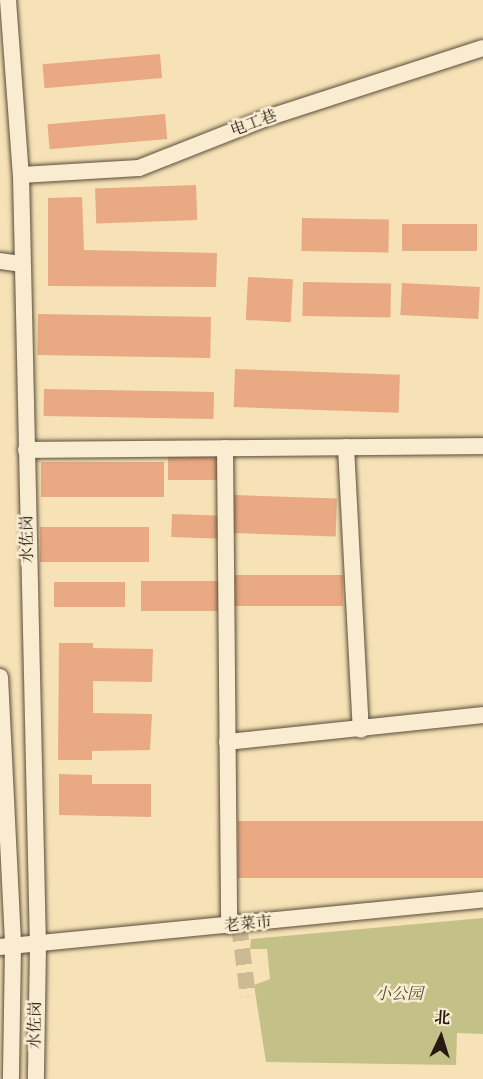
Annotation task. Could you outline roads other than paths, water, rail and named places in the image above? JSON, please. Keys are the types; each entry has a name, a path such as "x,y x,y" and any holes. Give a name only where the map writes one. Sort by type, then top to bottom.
{"street":[{"name":"水佐岗","path":"8,0 21,175 38,945 36,1079"},
{"name":"电工巷","path":"21,175 139,168 261,120 483,48"},
{"path":"0,261 22,264"},
{"path":"26,450 483,446"},
{"path":"346,447 361,730"},
{"path":"225,448 229,926"},
{"name":"水佐岗","path":"0,677 11,1079"},
{"path":"227,742 361,730 483,715"},
{"name":"老菜市","path":"6,947 483,900"}],"tunnel":[{"path":"239,925 248,996"}],"park label":[{"name":"小公园","path":"399,995"}]}
